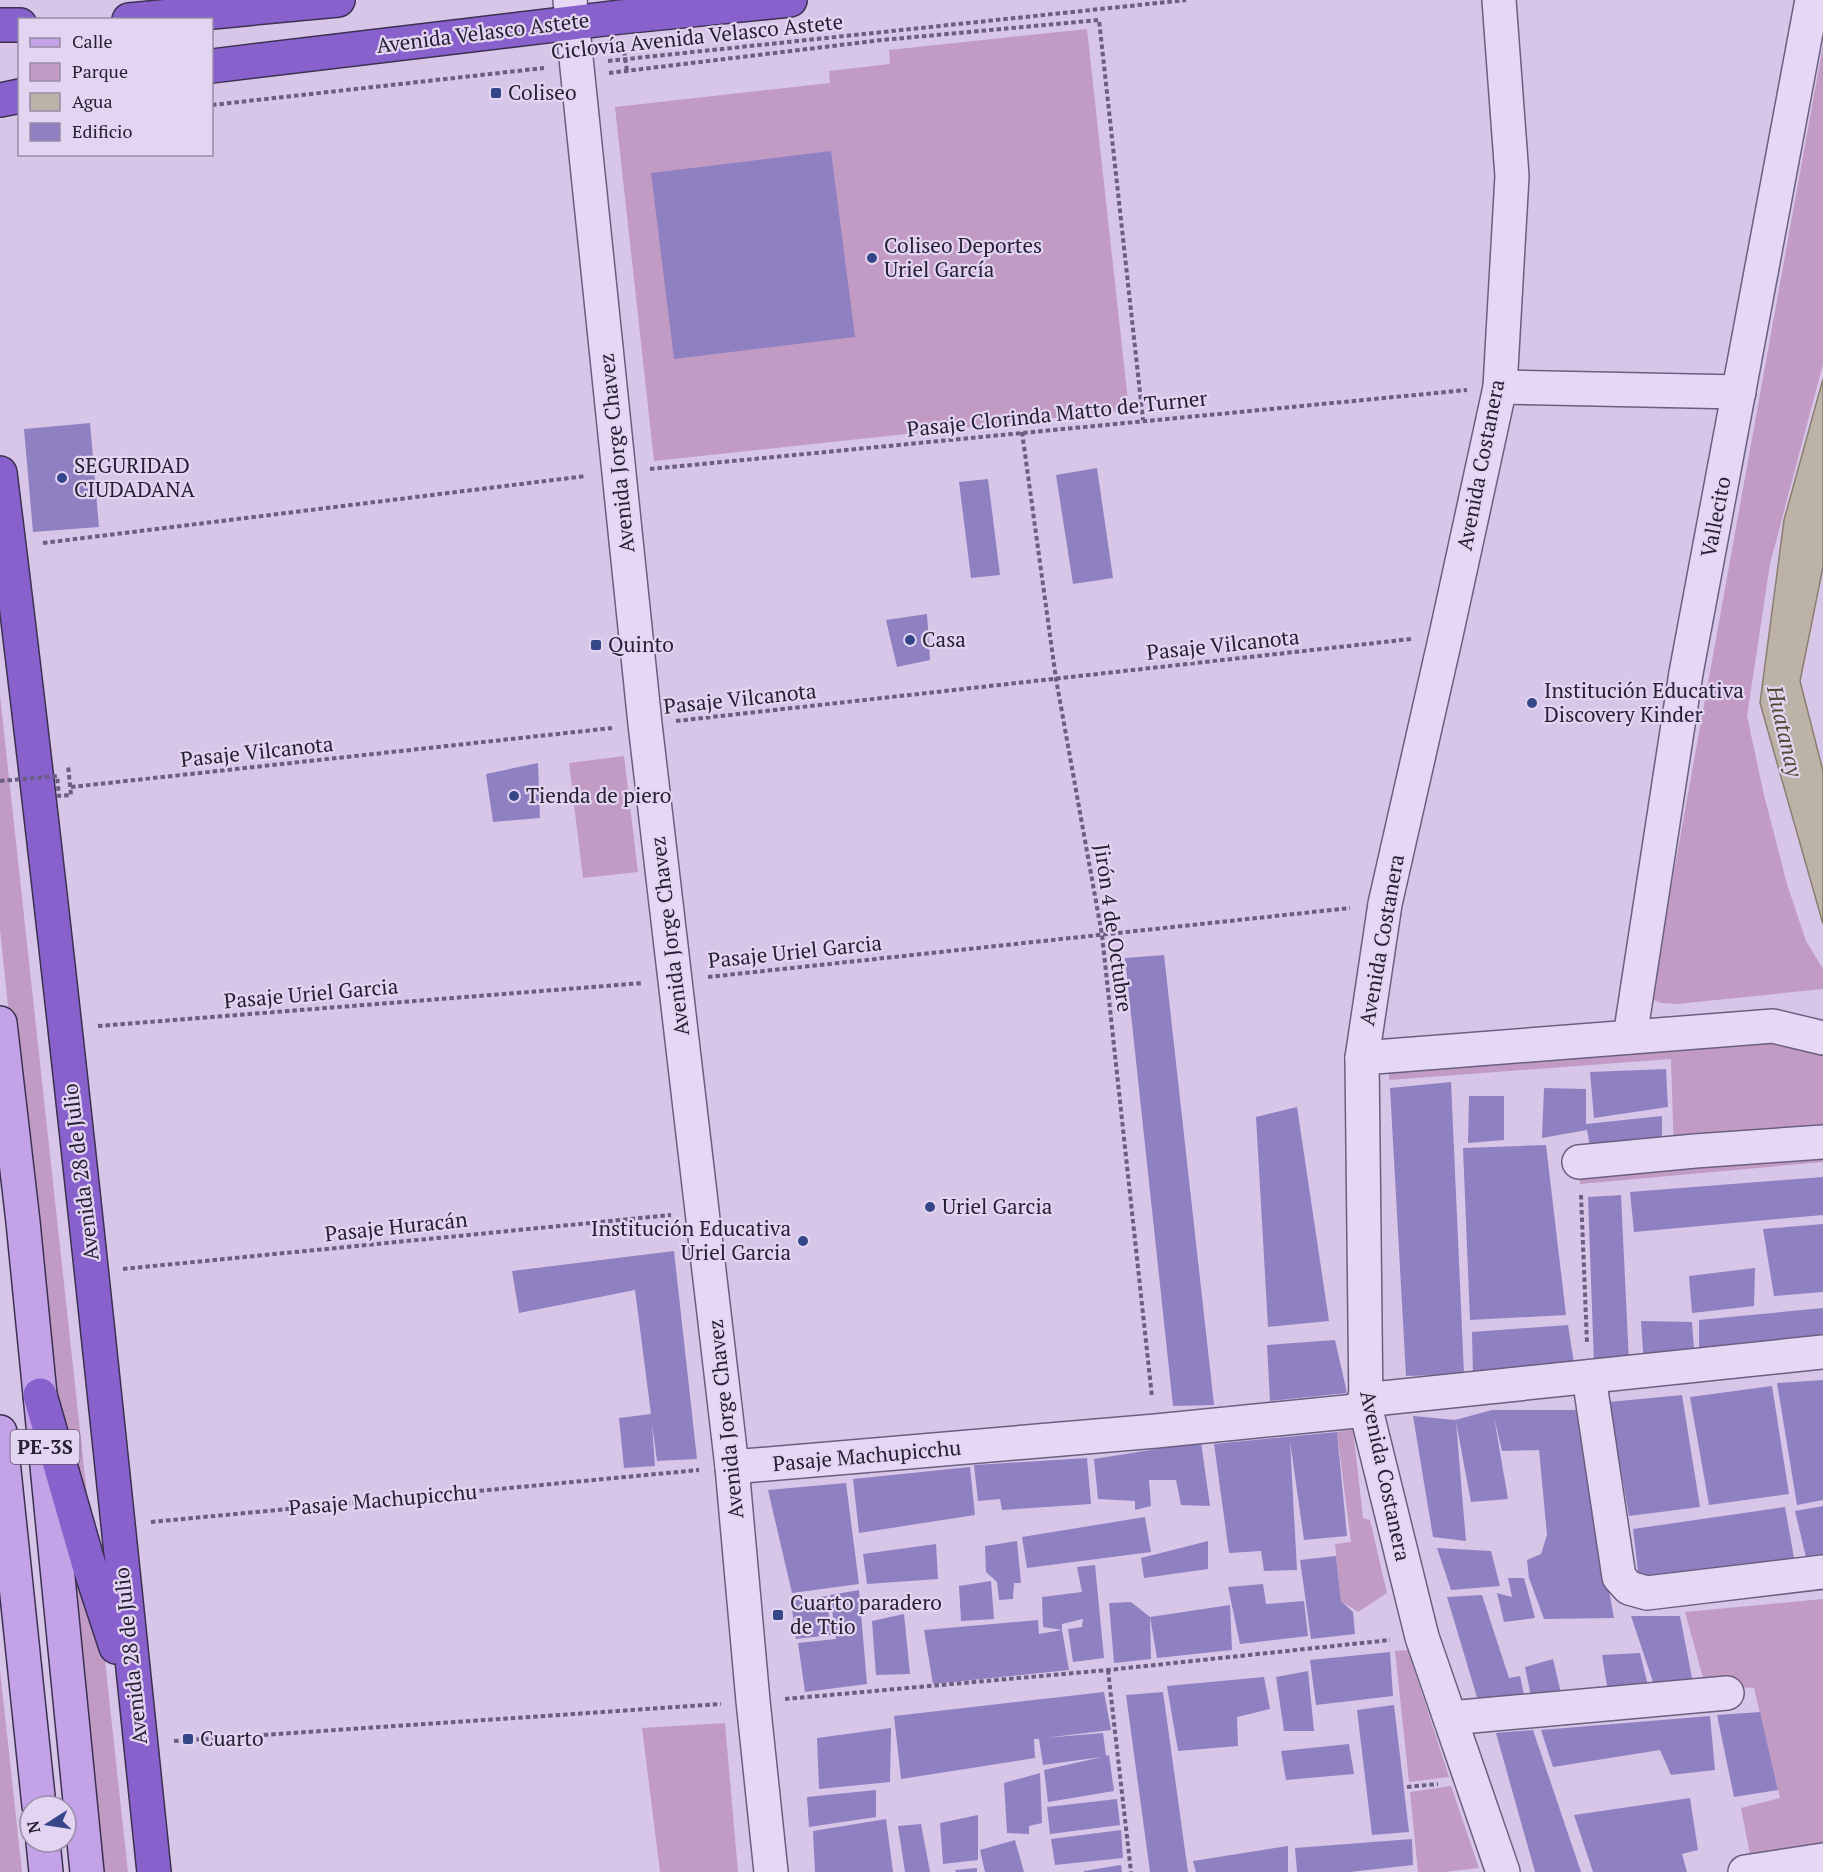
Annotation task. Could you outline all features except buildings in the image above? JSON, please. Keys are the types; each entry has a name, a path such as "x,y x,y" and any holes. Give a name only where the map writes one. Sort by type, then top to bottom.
{"highway":[{"path":"150,18 338,0"},
{"name":"Avenida Velasco Astete","path":"213,66 571,11 790,0"},
{"path":"0,25 18,25"},
{"path":"0,100 18,96"},
{"name":"Avenida 28 de Julio","path":"0,473 92,1272 154,1872"},
{"path":"40,1395 88,1562 137,1708"},
{"path":"145,1872 149,1826"}],"main road":[{"name":"PE-3S","path":"0,1023 23,1222 87,1872"},
{"name":"PE-3S","path":"0,1432 38,1794"},
{"path":"44,1854 46,1872"}],"street":[{"name":"Avenida Costanera","path":"1499,0 1512,176 1500,387 1385,904 1362,1058 1365,1405 1422,1637 1503,1872"},
{"name":"Vallecito","path":"1630,1036 1686,673 1812,0"},
{"name":"Avenida Jorge Chavez","path":"571,11 645,724 704,1212 732,1467 771,1872"},
{"path":"1500,387 1739,392"},
{"path":"1362,1058 1773,1026 1823,1038"},
{"path":"1579,1162 1823,1142"},
{"name":"Pasaje Machupicchu","path":"732,1467 1156,1431 1589,1377 1823,1352"},
{"path":"1589,1377 1619,1576 1629,1588 1647,1593 1823,1572"},
{"path":"1450,1718 1727,1694"},
{"path":"1745,1872 1823,1860"}],"path":[{"name":"Ciclovía Avenida Velasco Astete","path":"213,105 577,70 1186,0"},
{"path":"577,70 1099,20 1143,420"},
{"name":"Pasaje Clorinda Matto de Turner","path":"618,472 1500,387"},
{"name":"Jirón 4 de Octubre","path":"1022,432 1056,679 1102,935 1156,1431"},
{"path":"9,547 618,472"},
{"name":"Pasaje Vilcanota","path":"37,791 1446,635"},
{"path":"0,782 57,776 59,796 71,795 68,765"},
{"name":"Pasaje Uriel Garcia","path":"64,1029 675,980 1385,904"},
{"path":"1579,1162 1589,1377"},
{"name":"Pasaje Huracán","path":"92,1272 704,1212"},
{"name":"Pasaje Machupicchu","path":"117,1525 732,1467"},
{"path":"1108,1670 1131,1872"},
{"path":"1407,1787 1449,1783"}],"green space":[{"name":"Coliseo Deportes Uriel García","path":"1087,29 1129,410 654,461 615,107 830,83 829,71 890,64 889,50"},
{"path":"1823,45 1823,364 1770,564 1747,716 1787,884 1806,941 1823,969 1823,989 1677,1004 1661,1003 1651,999"},
{"path":"0,695 128,1872 99,1872 0,930"},
{"path":"624,756 638,872 583,878 569,763"},
{"path":"1823,1027 1823,1162 1580,1184 1578,1169 1674,1159 1671,1059 1389,1080 1389,1054"},
{"path":"1353,1429 1363,1518 1370,1520 1387,1593 1358,1612 1341,1601 1335,1544 1351,1542 1337,1432"},
{"path":"1823,1599 1823,1848 1751,1860 1741,1808 1780,1798 1754,1688 1705,1685 1685,1612"},
{"path":"1408,1650 1449,1777 1409,1782 1395,1651"},
{"path":"0,1670 18,1835 18,1854 20,1854 22,1872 0,1872"},
{"path":"725,1723 738,1872 660,1872 642,1728"},
{"path":"1451,1786 1479,1868 1418,1872 1410,1792"}],"water":[{"name":"Huatanay","path":"1823,379 1823,567 1800,681 1823,771 1823,924 1760,703 1784,520"}],"place":[{"name":"Coliseo","path":"496,93"},
{"name":"Coliseo Deportes Uriel García","path":"872,258"},
{"name":"SEGURIDAD CIUDADANA","path":"62,478"},
{"name":"Casa","path":"910,640"},
{"name":"Quinto","path":"596,645"},
{"name":"Institución Educativa Discovery Kinder","path":"1532,703"},
{"name":"Tienda de piero","path":"514,796"},
{"name":"Uriel Garcia","path":"930,1207"},
{"name":"Institución Educativa Uriel Garcia","path":"803,1241"},
{"name":"Cuarto paradero de Ttio","path":"778,1615"},
{"name":"Cuarto","path":"188,1739"}]}
